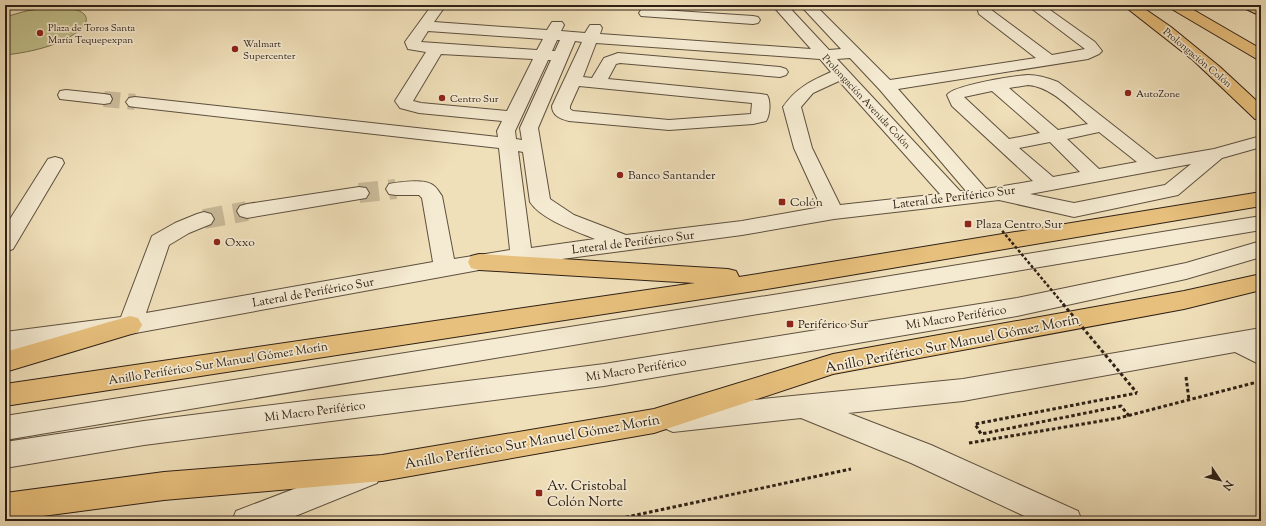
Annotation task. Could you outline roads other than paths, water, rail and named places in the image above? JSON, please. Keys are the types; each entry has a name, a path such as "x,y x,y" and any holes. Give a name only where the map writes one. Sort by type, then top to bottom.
{"main road":[{"name":"Prolongación Colón","path":"1130,5 1187,46 1222,76 1261,115"},
{"path":"1175,5 1261,55"},
{"path":"1249,5 1261,12"},
{"name":"Anillo Periférico Sur Manuel Gómez Morín","path":"5,395 773,280 1261,199"},
{"path":"479,262 773,280"},
{"name":"Anillo Periférico Sur Manuel Gómez Morín","path":"5,507 164,486 382,468 654,422 833,364 1184,300 1261,282"},
{"path":"5,362 130,325"}],"street":[{"name":"Prolongación Avenida Colón","path":"779,5 955,198"},
{"name":"Prolongación Avenida Colón","path":"807,5 989,195"},
{"path":"984,5 982,6 984,11 1049,60"},
{"path":"886,86 1088,54 1094,51 1090,45 1034,5"},
{"path":"640,36 647,9 753,20"},
{"path":"561,56 436,49 413,46 413,42 432,15 560,32 640,36 819,49 848,47"},
{"path":"521,256 506,131 542,55 560,32"},
{"path":"560,32 561,56 529,128 540,202 567,220 623,243"},
{"path":"594,33 561,106 561,111 569,116 669,126 754,119 760,117 760,71"},
{"path":"436,49 404,101 406,104 419,108 513,117"},
{"path":"597,84 610,61 618,58 780,72"},
{"path":"698,93 704,66"},
{"path":"834,212 795,127 792,107 798,95 813,86 841,74"},
{"path":"1048,184 958,102 955,95 963,91 995,85 1028,80 1040,81 1052,86 1153,166"},
{"path":"573,81 761,99"},
{"path":"995,85 1054,136 1095,176"},
{"path":"66,95 104,99"},
{"path":"136,102 294,118 531,147"},
{"path":"1004,145 1103,126"},
{"name":"Lateral de Periférico Sur","path":"5,342 130,325 479,262 742,228 834,212 989,195 1216,154 1261,140"},
{"path":"989,195 1074,210 1171,190 1216,154"},
{"path":"5,244 55,163"},
{"path":"396,189 424,188 432,196 445,269"},
{"path":"247,211 359,193"},
{"path":"130,325 160,242 182,228 204,219"},
{"path":"5,428 814,298 1261,223"},
{"name":"Mi Macro Periférico","path":"5,455 144,433 604,375 1017,307 1186,271 1261,249"},
{"path":"654,422 963,390 1250,340 1261,356"},
{"path":"802,407 921,454 1067,521"},
{"path":"247,521 382,468"}],"tunnel":[{"path":"104,99 135,102"},
{"path":"359,193 396,189"},
{"path":"204,219 247,211"}],"place":[{"name":"Plaza de Toros Santa María Tequepexpan","path":"40,33"},
{"name":"Walmart Supercenter","path":"235,49"},
{"name":"AutoZone","path":"1128,93"},
{"name":"Centro Sur","path":"442,98"},
{"name":"Banco Santander","path":"620,175"},
{"name":"Colón","path":"782,202"},
{"name":"Plaza Centro Sur","path":"968,224"},
{"name":"Oxxo","path":"217,242"},
{"name":"Periférico Sur","path":"790,324"},
{"name":"Av. Cristobal Colón Norte","path":"539,493"}]}
